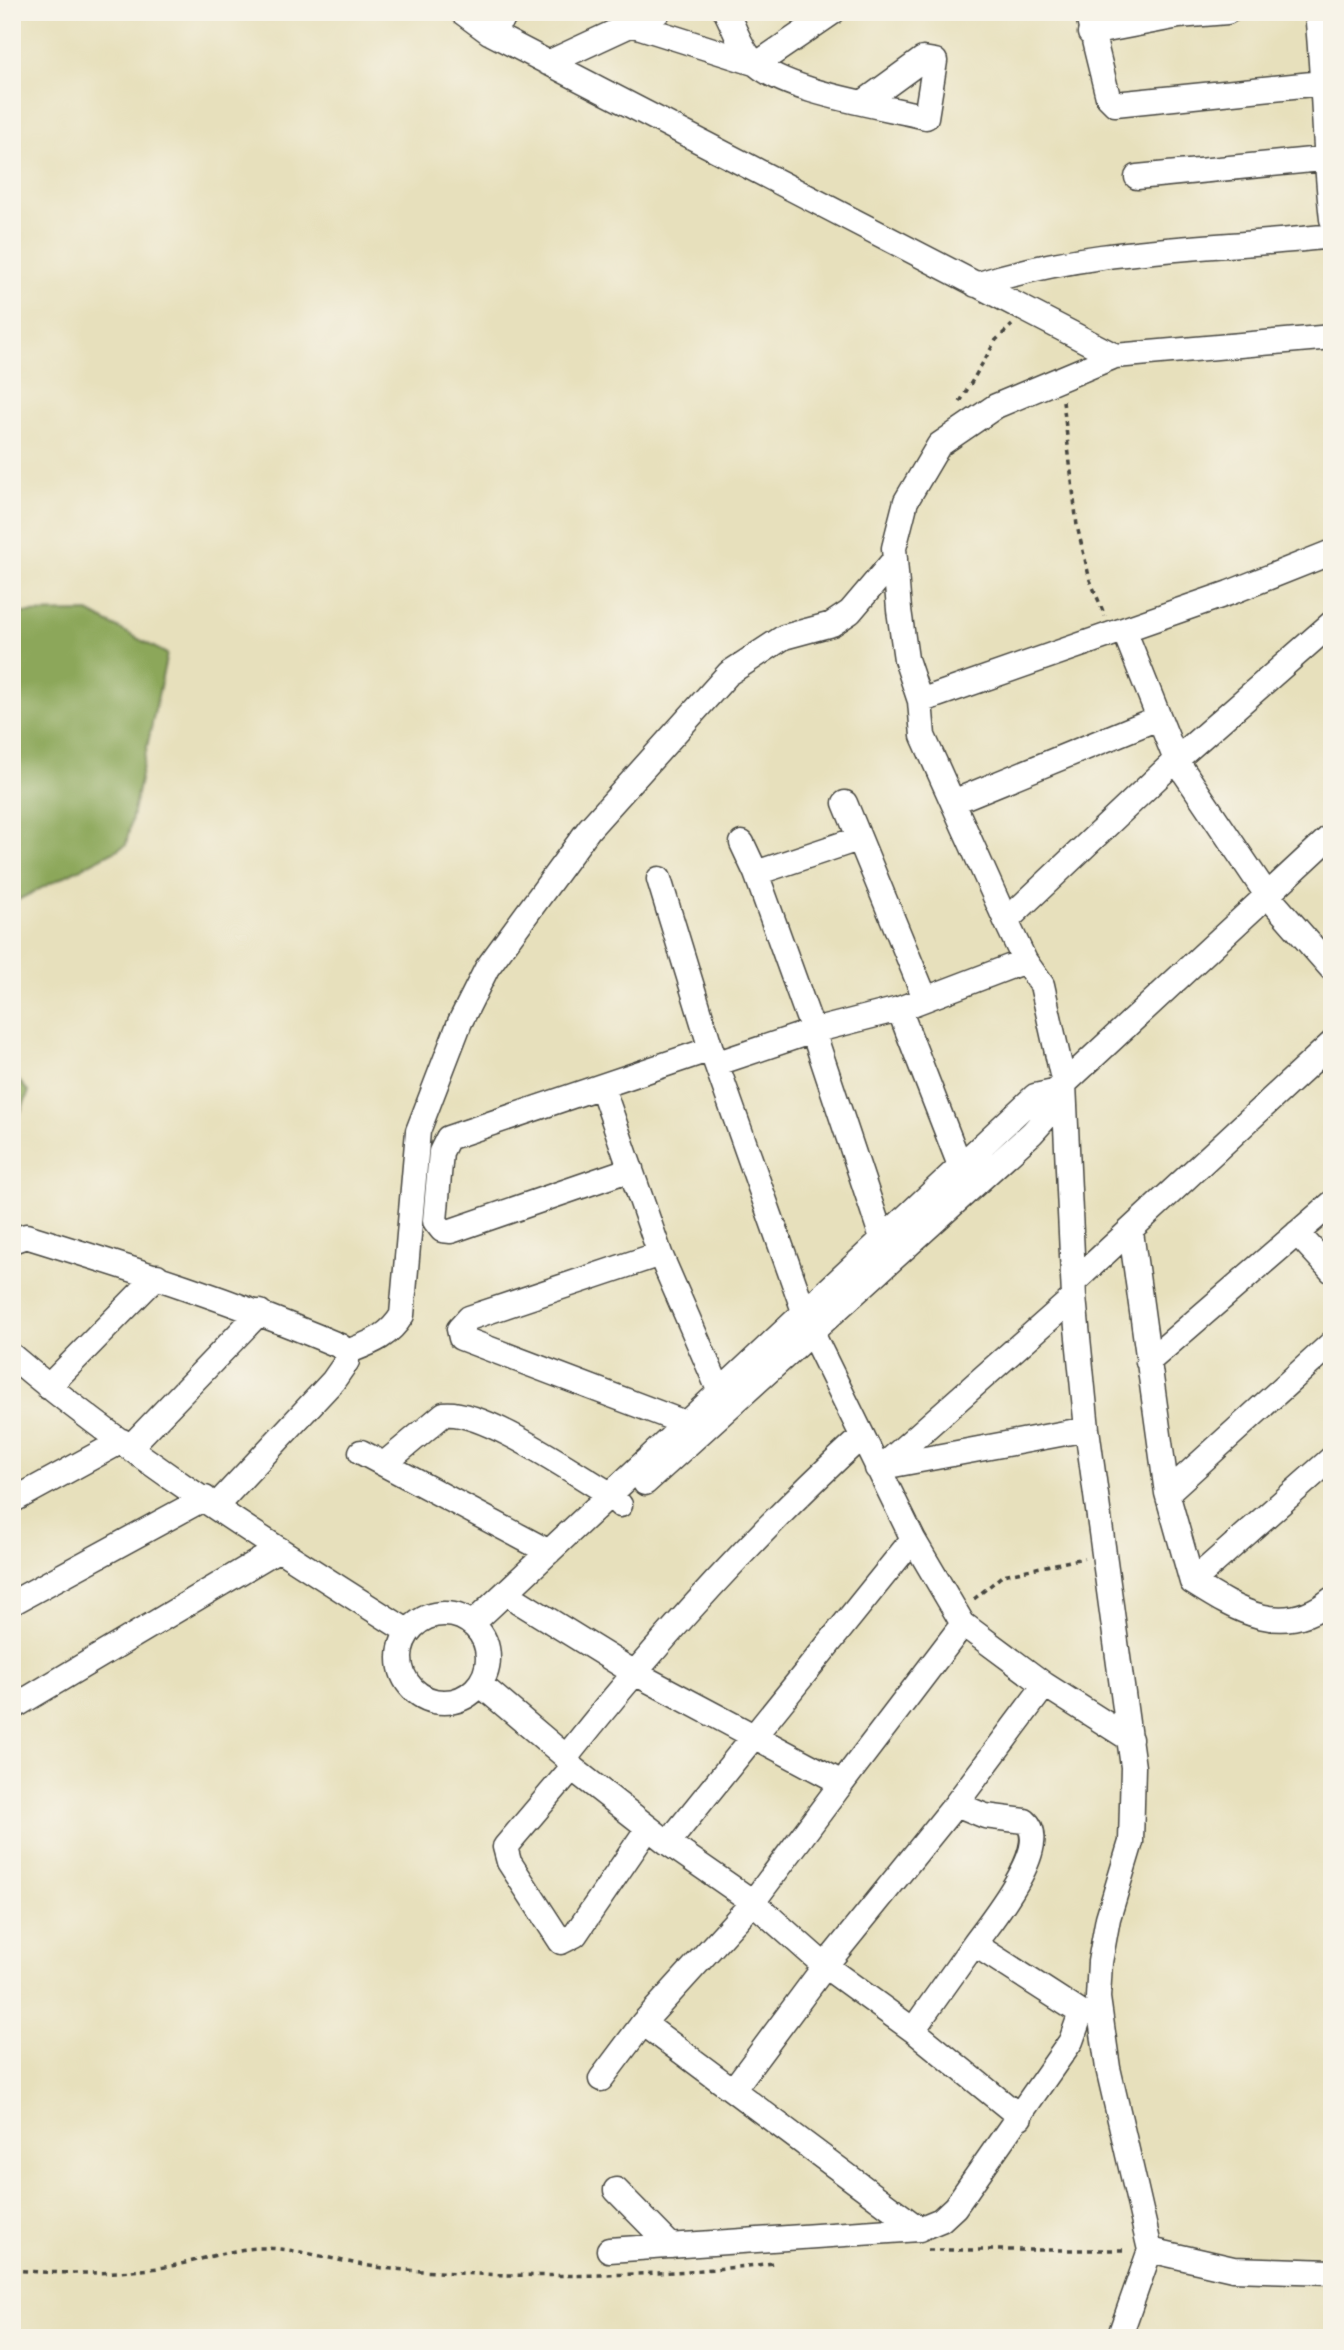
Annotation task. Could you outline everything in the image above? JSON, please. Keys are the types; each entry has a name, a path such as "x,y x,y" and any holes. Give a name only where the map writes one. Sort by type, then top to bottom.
{"street":[{"path":"462,12 489,32 1115,356"},
{"path":"489,32 509,12"},
{"path":"548,62 658,12"},
{"path":"726,12 746,52 757,65"},
{"path":"757,65 833,12"},
{"path":"1227,12 1089,23 1108,97 1115,104 1328,83"},
{"path":"1317,12 1328,83 1328,159 1332,219"},
{"path":"634,25 757,65 788,83 864,102"},
{"path":"1137,177 1328,159"},
{"path":"976,285 1021,270 1094,256 1332,236"},
{"path":"609,2250 917,2239 955,2207 1071,2041 1089,2006 1108,1918 1131,1842 1133,1767 1087,1429 1059,1088 1042,985 1025,961 934,766 923,736 920,701 906,659 894,548 906,501 939,445 996,406 1115,356 1332,337"},
{"path":"920,701 1229,593 1332,551"},
{"path":"347,1352 376,1341 394,1328 402,1315 418,1131 460,1022 487,968 589,829 729,673 784,636 832,624 850,612 895,559"},
{"path":"1006,921 1176,760 1332,623"},
{"path":"1117,632 1176,760 1267,895 1332,969"},
{"path":"953,802 1158,718"},
{"path":"845,803 925,998"},
{"path":"477,1629 549,1552 615,1500 808,1321 882,1238 961,1168 1035,1096 1059,1088 1332,835"},
{"path":"757,873 858,839"},
{"path":"742,843 757,873 882,1238"},
{"path":"659,879 715,1056 808,1321 913,1539 958,1616 1045,1685 1130,1738"},
{"path":"631,1169 451,1231 442,1230 435,1221 441,1152 448,1138 603,1087 899,1009 1025,961"},
{"path":"899,1009 961,1168"},
{"path":"879,1468 1074,1289 1332,1043"},
{"path":"603,1087 660,1254 719,1390"},
{"path":"477,1629 518,1601 719,1390 808,1321 1032,1133 1049,1114 1059,1088"},
{"path":"1148,1362 1332,1203"},
{"path":"1131,1232 1167,1493 1192,1582 1236,1609 1279,1620 1315,1613 1332,1600"},
{"path":"1297,1233 1332,1271"},
{"path":"12,1241 26,1236 157,1276 260,1312 340,1346 347,1352 347,1361 333,1381 211,1502 12,1603"},
{"path":"660,1254 469,1318 462,1324 459,1334 461,1338 685,1423"},
{"path":"48,1387 157,1276"},
{"path":"12,1501 126,1444 260,1312"},
{"path":"1167,1493 1332,1343"},
{"path":"12,1356 48,1387 126,1444 279,1549 407,1631"},
{"path":"384,1464 444,1414 457,1413 513,1437 615,1500"},
{"path":"879,1468 1087,1429"},
{"path":"862,1437 786,1506 633,1672 505,1847 509,1862 561,1942 570,1940 658,1835 755,1734 913,1539"},
{"path":"360,1452 549,1552"},
{"path":"1192,1582 1332,1458"},
{"path":"12,1708 279,1549"},
{"path":"518,1601 633,1672 755,1734 842,1783"},
{"path":"437,1614 454,1615 477,1629 488,1660 480,1684 467,1696 450,1702 433,1701 417,1694 405,1681 399,1665 400,1647 407,1631 420,1620 437,1614"},
{"path":"601,2079 643,2023 753,1902 842,1783 958,1616"},
{"path":"480,1684 569,1763 658,1835 753,1902 825,1966 913,2030 1020,2117"},
{"path":"733,2090 825,1966 956,1804 1045,1685"},
{"path":"913,2030 1007,1899 1023,1871 1032,1844 1032,1831 1025,1821 985,1816 956,1804"},
{"path":"974,1944 1089,2006 1108,2068 1150,2250 1119,2338"},
{"path":"643,2023 733,2090 917,2239"},
{"path":"616,2190 671,2246"},
{"path":"1150,2250 1242,2270 1332,2272"}],"path":[{"path":"956,409 996,340 1028,310"},
{"path":"1060,377 1077,526 1090,579 1117,632"},
{"path":"958,1616 1003,1575 1104,1554"},
{"path":"917,2239 1150,2250"},
{"path":"12,2270 119,2274 169,2266 229,2251 261,2248 288,2250 345,2263 393,2269 584,2277 688,2273 779,2262"}],"green space":[{"path":"88,612 167,654 126,845 12,903 12,613"},
{"path":"12,1073 29,1092 12,1132"}]}
